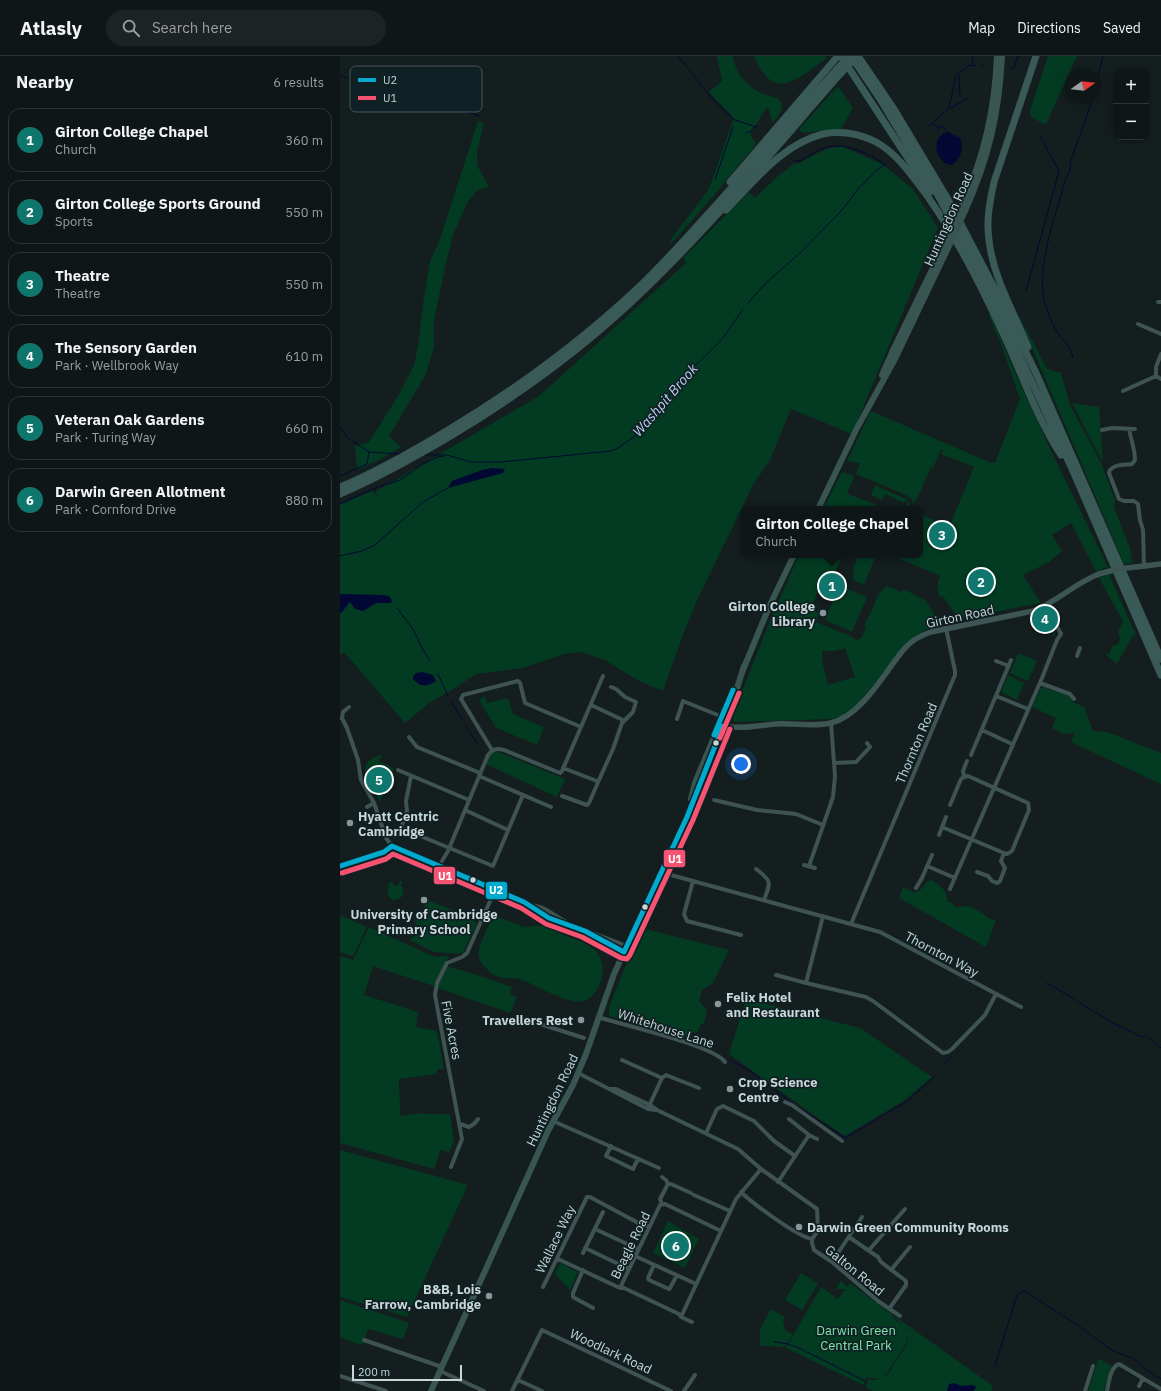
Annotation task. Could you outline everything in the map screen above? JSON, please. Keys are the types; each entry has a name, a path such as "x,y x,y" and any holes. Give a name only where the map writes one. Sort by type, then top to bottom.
{"highway":[{"path":"837,68 840,56"},
{"path":"840,56 954,230 962,238"},
{"path":"845,56 870,90 880,99"},
{"path":"340,487 417,448 502,396 552,361 591,329 642,284 704,218 837,68 850,56 880,99 908,145 962,238 992,296 1073,471 1161,675"},
{"path":"340,494 415,458 487,414 544,375 596,334 641,293 705,227 837,68 858,56 894,109 952,208 997,293 1036,374 1161,659"},
{"path":"862,56 874,79"},
{"path":"1036,56 994,182 990,199 988,225 994,267 1027,344 1036,374"},
{"path":"705,227 718,218 776,160 795,146 823,134 837,133 848,133 876,142 890,152 902,164 938,211 978,282 1043,422 1056,447 1073,471"}],"main road":[{"name":"Huntingdon Road","path":"946,247 982,155 994,99 996,56"},
{"name":"Huntingdon Road","path":"819,506 857,428 882,381 882,376 946,247 966,211 983,168 993,133 998,109 1002,56"},
{"name":"Huntingdon Road","path":"431,1391 553,1120 578,1073 614,974 660,872 687,817 695,783 724,718 769,607 793,558"}],"street":[{"path":"1138,324 1161,334"},
{"path":"1156,376 1156,367 1161,354"},
{"path":"1156,376 1161,379"},
{"path":"1123,391 1156,376"},
{"path":"1102,430 1112,428 1135,429"},
{"path":"1129,429 1130,440 1135,451 1135,460 1132,464 1120,465 1112,468 1110,473 1119,499 1124,501 1134,501 1138,504 1143,530 1144,566"},
{"name":"Girton Road","path":"721,725 728,728 768,724 831,723 841,720 861,704 906,647 921,636 946,628 1033,611 1046,606 1076,586 1099,574 1118,569 1161,564"},
{"path":"950,889 1012,744 1040,683 1057,640 1061,634 1046,606"},
{"name":"Thornton Road","path":"851,924 955,675 946,628"},
{"path":"1077,656 1080,648"},
{"path":"971,754 1011,660"},
{"path":"996,661 1009,666"},
{"path":"439,866 449,848 488,755 492,750 498,748 558,773 562,771 603,676"},
{"path":"492,750 461,699 463,695 518,681 520,683 525,703 581,727"},
{"path":"1040,683 1070,694 1074,699"},
{"path":"562,796 587,805 589,803 613,749 623,722 633,712 636,704 635,701 625,697 616,689 611,687"},
{"path":"996,696 1028,709"},
{"path":"677,719 683,701 724,718"},
{"path":"591,705 621,719 623,722"},
{"path":"349,707 343,712 341,718 347,728 358,760 361,780 374,803 386,838 392,846 529,904 543,908 575,927 625,949"},
{"path":"815,868 807,866 834,797 835,776 831,723"},
{"path":"982,730 1012,744"},
{"path":"409,737 417,747 551,807"},
{"path":"834,763 856,762 870,747 867,743"},
{"path":"964,777 963,771 967,760"},
{"path":"563,768 595,781 599,780"},
{"path":"398,770 469,800"},
{"path":"411,776 406,801 407,811 401,828 493,866 523,795"},
{"path":"942,827 1007,854 1012,851 1029,808 1027,802 968,776 961,779 950,805"},
{"path":"714,800 757,810 796,814 823,825"},
{"path":"367,806 374,803"},
{"path":"465,810 508,830"},
{"path":"939,835 946,817"},
{"path":"340,866 384,852 392,846"},
{"path":"977,872 988,876 994,882 1000,882 1005,870 1001,861 1004,853"},
{"path":"916,888 932,855"},
{"path":"927,866 955,878"},
{"path":"756,870 769,881 769,887 764,900"},
{"path":"660,872 851,924"},
{"path":"693,881 684,914 687,921 741,935"},
{"name":"Five Acres","path":"451,1168 462,1139 435,995 437,983 447,963 462,958 471,948 495,890"},
{"path":"806,983 823,916"},
{"name":"Thornton Way","path":"851,924 880,932 1021,1007"},
{"path":"776,975 866,997 943,1053 952,1049 985,1015 996,994"},
{"name":"Whitehouse Lane","path":"598,1017 665,1036 703,1049 725,1062"},
{"path":"540,1024 584,1038"},
{"path":"622,1060 662,1078"},
{"path":"578,1073 611,1089 613,1092 656,1110 738,1149 778,1182 810,1135"},
{"path":"649,1107 662,1078 666,1075 698,1088"},
{"path":"786,1102 842,1141"},
{"path":"706,1133 717,1109 723,1106 754,1121 774,1141 795,1156"},
{"path":"460,1124 469,1128 478,1119"},
{"path":"789,1119 817,1139"},
{"path":"553,1120 659,1168"},
{"path":"611,1146 606,1156 633,1169 638,1159"},
{"path":"682,1317 730,1211 741,1192 761,1169"},
{"path":"662,1177 668,1184 730,1211"},
{"name":"Galton Road","path":"778,1182 817,1209 818,1228 812,1239 814,1250 832,1262 878,1301 900,1316"},
{"path":"662,1204 660,1199 668,1184"},
{"path":"741,1192 750,1200 798,1233 812,1239"},
{"name":"Wallace Way","path":"543,1287 587,1197 590,1197 644,1226 649,1226"},
{"name":"Beagle Road","path":"620,1288 649,1226 662,1204 721,1231"},
{"path":"869,1250 905,1209"},
{"path":"582,1253 603,1212"},
{"path":"832,1262 862,1217"},
{"path":"595,1229 638,1249"},
{"path":"849,1237 878,1257 881,1262 906,1283 889,1309"},
{"path":"891,1270 910,1247"},
{"path":"585,1248 629,1269"},
{"path":"635,1256 696,1284"},
{"path":"558,1258 679,1314 692,1322"},
{"path":"654,1265 648,1280 669,1289 677,1276"},
{"path":"583,1270 573,1293 573,1297 594,1308"},
{"name":"Woodlark Road","path":"518,1380 542,1330 671,1391"},
{"path":"364,1340 441,1369 484,1391"},
{"path":"1107,1391 1113,1369 1116,1365 1121,1365 1161,1389"},
{"path":"1085,1391 1093,1366"},
{"path":"684,1391 695,1375"},
{"path":"340,1376 386,1391"},
{"path":"1138,1386 1143,1378"},
{"path":"512,1391 518,1380 542,1391"}],"green space":[{"path":"717,56 733,56 734,63 744,80 754,89 768,96 779,99 782,107 778,116 772,123 769,109 767,107 750,134 756,144 671,244 671,239 709,189 734,118 709,92 722,81"},
{"path":"754,56 825,56 827,58 796,79 787,83 778,83 770,80 762,71"},
{"path":"1048,56 1077,56 1072,68 1065,68 1065,82 1046,124 1031,117 1030,111"},
{"path":"838,86 853,108 841,129 804,133 800,131 800,128"},
{"path":"478,121 484,123 477,152 477,165 489,187 478,190 468,201 453,235 434,320 434,347 426,374 389,436 401,447 381,459 357,470 355,446 369,442 398,396 414,365 430,261 439,242"},
{"path":"841,146 882,164 913,189 938,228 852,434 791,409 770,460 754,483 743,506 741,506 741,510 697,600 663,691 639,681 605,660 581,652 564,654 523,668 476,674 429,703 405,723 344,652 340,655 340,504 372,491 383,501 375,492 539,396 686,263 683,258 749,192 755,198 777,177 795,163 797,164 826,149"},
{"path":"1017,312 1047,369 1061,373 1070,405 1101,463 1115,500 1114,507 1132,554 1130,556 1133,563 1124,564"},
{"path":"991,315 1016,375 1053,455 1108,567 1096,571 1071,523 1052,535 1062,551 1049,562 1023,575 1041,603 958,619 943,596 940,598 938,592 938,582 940,576 898,558 923,558 923,515 952,528 950,525 974,467 941,454 943,450 941,449 933,468 931,467 913,504 912,500 908,496 856,474 860,463 847,461 871,411 989,462 995,463 1020,399 1000,341 989,316"},
{"path":"1072,403 1099,407 1103,460 1101,459"},
{"path":"842,472 854,476 848,494 877,505 876,506 825,506"},
{"path":"875,485 908,500 910,503 910,506 906,506 908,502 905,501 904,503 885,494 882,500 871,495"},
{"path":"798,558 839,558 840,561 832,579 832,584 827,582 824,589 820,587 813,603 817,605 814,611 819,614 816,621 818,623 855,638 855,641 862,637 866,627 864,626 879,594 886,586 902,592 904,589 926,601 941,625 925,630 916,636 885,670 860,702 840,717 831,719 734,722 733,718 737,704 769,623","holes":["845,648 855,677 828,685 823,665 822,651 835,651"]},
{"path":"858,558 875,558 864,585 853,580 853,568"},
{"path":"1110,574 1136,635 1132,637 1117,664 1105,654 1109,655 1112,646 1119,643 1120,637 1118,632 1123,621 1099,578"},
{"path":"839,585 867,597 852,632 825,620"},
{"path":"1040,611 1045,611 1054,626 1054,636 1052,632 1042,624 1037,613"},
{"path":"1018,653 1037,661 1028,681 1010,673"},
{"path":"1008,675 1024,683 1017,700 1001,692"},
{"path":"1043,687 1069,696 1073,702 1084,707 1093,731 1107,732 1161,753 1161,784 1071,742 1075,733 1064,734 1052,728 1056,718 1032,707 1041,688"},
{"path":"485,696 487,703 508,698 513,714 544,727 537,745 494,727 495,726 479,700"},
{"path":"496,751 565,779 557,797 486,764 491,753"},
{"path":"382,754 379,761 394,768 380,802 368,779 365,767 374,757"},
{"path":"931,880 945,891 948,902 952,903 956,907 971,907 990,919 996,920 986,947 899,898 903,887 915,893"},
{"path":"392,881 394,886 398,885 400,881 403,883 401,885 403,891 402,896 396,900 389,897 388,894 389,886 387,885"},
{"path":"427,900 473,918 473,921 477,923 464,951 459,954 434,952 411,941 410,938 422,933 414,920 424,909"},
{"path":"340,915 367,927 353,956 340,952"},
{"path":"497,918 501,918 524,927 543,925 548,926 561,934 590,946 598,954 603,969 602,978 595,993 589,999 573,1001 554,995 523,980 499,977 491,973 481,963 479,948 490,924"},
{"path":"369,927 435,957 449,956 434,986 373,966 364,995 418,1012 416,1027 437,1031 444,1069 438,1069 436,1074 399,1079 400,1116 422,1113 450,1114 454,1141 449,1153 441,1149 434,1169 340,1143 340,956 353,960"},
{"path":"641,928 729,950 713,983 702,990 699,1001 707,1010 704,1024 701,1023 698,1031 696,1033 693,1032 690,1038 609,1016 609,1007"},
{"path":"446,966 512,987 510,994 517,997 510,1013 438,988 437,986"},
{"path":"746,999 860,1028 932,1077 905,1100 845,1136 729,1054"},
{"path":"340,1150 468,1185 407,1317 340,1297"},
{"path":"668,1221 699,1239 685,1268 653,1253"},
{"path":"560,1263 578,1272 570,1290 555,1274"},
{"path":"801,1273 818,1284 802,1310 785,1300"},
{"name":"Darwin Green Central Park","path":"842,1281 847,1287 850,1283 894,1316 893,1318 904,1327 895,1318 896,1317 993,1386 991,1391 873,1391 865,1387 869,1379 874,1380 882,1377 867,1377 863,1385 786,1348 821,1287 838,1299 845,1289 836,1289","holes":["908,1336 906,1346 889,1372 884,1376 882,1377 885,1375 905,1346"]},
{"path":"340,1300 409,1323 403,1339 368,1329 363,1344 358,1344 340,1337"},
{"path":"771,1309 785,1317 783,1321 785,1330 793,1334 785,1347 760,1346 760,1329"},
{"path":"1098,1360 1112,1366 1104,1391 1088,1391"}],"water":[{"path":"948,132 960,138 962,146 958,160 952,165 947,164 942,160 937,150 938,139"},
{"path":"492,468 505,469 503,473 448,488 452,481"},
{"path":"340,594 383,595 389,596 392,600 391,603 376,603 363,611 355,609 350,602 340,613"},
{"path":"422,672 433,675 436,681 427,685 418,684 413,679 413,676 416,673"},
{"path":"954,1383 962,1386 973,1385 976,1387 974,1391 947,1391 949,1384"}],"waterway":[{"path":"678,56 710,96 731,117"},
{"path":"972,65 973,56"},
{"name":"Washpit Brook","path":"1011,69 1014,68 1019,56"},
{"path":"1100,68 1103,56"},
{"name":"Washpit Brook","path":"927,128 949,108 956,76 969,65 976,66"},
{"path":"340,75 349,79"},
{"path":"959,75 960,96"},
{"path":"950,108 969,98"},
{"path":"1073,358 1071,350 1056,330 1046,307 1043,292 1044,260 1052,225 1066,178 1070,170 1071,160 1091,104"},
{"path":"467,112 480,116"},
{"path":"732,119 756,127"},
{"path":"933,124 936,125 939,131"},
{"path":"746,133 753,130 755,126"},
{"path":"937,128 943,126 947,132"},
{"path":"715,180 733,127"},
{"path":"1026,291 1059,171 1040,136"},
{"path":"794,160 800,161 827,147 840,146 865,153 885,165"},
{"name":"Washpit Brook","path":"748,303 766,283 801,252 842,210 859,188 886,163"},
{"name":"Washpit Brook","path":"426,455 447,455 471,462 501,462 611,451 618,448 642,431 645,427 645,423 650,422 661,410 674,387 723,338 743,309"},
{"name":"Washpit Brook","path":"340,427 348,438 369,452 367,464 340,476"},
{"name":"Washpit Brook","path":"369,452 401,454"},
{"name":"Washpit Brook","path":"340,504 378,487 400,480 423,464 438,457 444,456"},
{"path":"340,556 362,551 375,545 423,502 448,488"},
{"path":"397,608 413,629 430,661"},
{"path":"438,674 448,696"},
{"path":"451,701 463,721"},
{"path":"466,726 477,743"},
{"path":"1047,983 1076,1000"},
{"path":"1078,1002 1115,1024 1142,1037 1144,1035 1146,1037"},
{"path":"1149,1038 1161,1048"},
{"path":"730,1060 750,1071 795,1105"},
{"path":"944,1064 948,1060"},
{"path":"798,1107 845,1138 906,1102 936,1075"},
{"path":"995,1366 1016,1298 1019,1293 1025,1291 1080,1327 1113,1351 1134,1359 1145,1369 1161,1379"},
{"path":"774,1342 797,1347 805,1351"},
{"path":"807,1352 865,1381"}],"transit line":[{"name":"U2","path":"714,735 733,690"},
{"name":"U1","path":"720,738 739,693"},
{"name":"U2","path":"340,866 384,852 392,846 524,902 549,918 585,931 624,952 687,817 723,726"},
{"name":"U1","path":"342,873 386,859 393,854 521,908 546,924 582,937 621,958 627,959 693,820 730,729"}],"place":[{"name":"Theatre","path":"942,535"},
{"name":"Girton College Sports Ground","path":"981,582"},
{"name":"Girton College Chapel","path":"832,586"},
{"name":"Girton College Library","path":"823,613"},
{"name":"The Sensory Garden","path":"1045,619"},
{"name":"Veteran Oak Gardens","path":"379,780"},
{"name":"Hyatt Centric Cambridge","path":"350,823"},
{"name":"University of Cambridge Primary School","path":"424,900"},
{"name":"Felix Hotel and Restaurant","path":"718,1004"},
{"name":"Travellers Rest","path":"581,1020"},
{"name":"Crop Science Centre","path":"730,1089"},
{"name":"Darwin Green Community Rooms","path":"799,1227"},
{"name":"Darwin Green Allotment","path":"676,1246"},
{"name":"B&B, Lois Farrow, Cambridge","path":"489,1296"}]}
